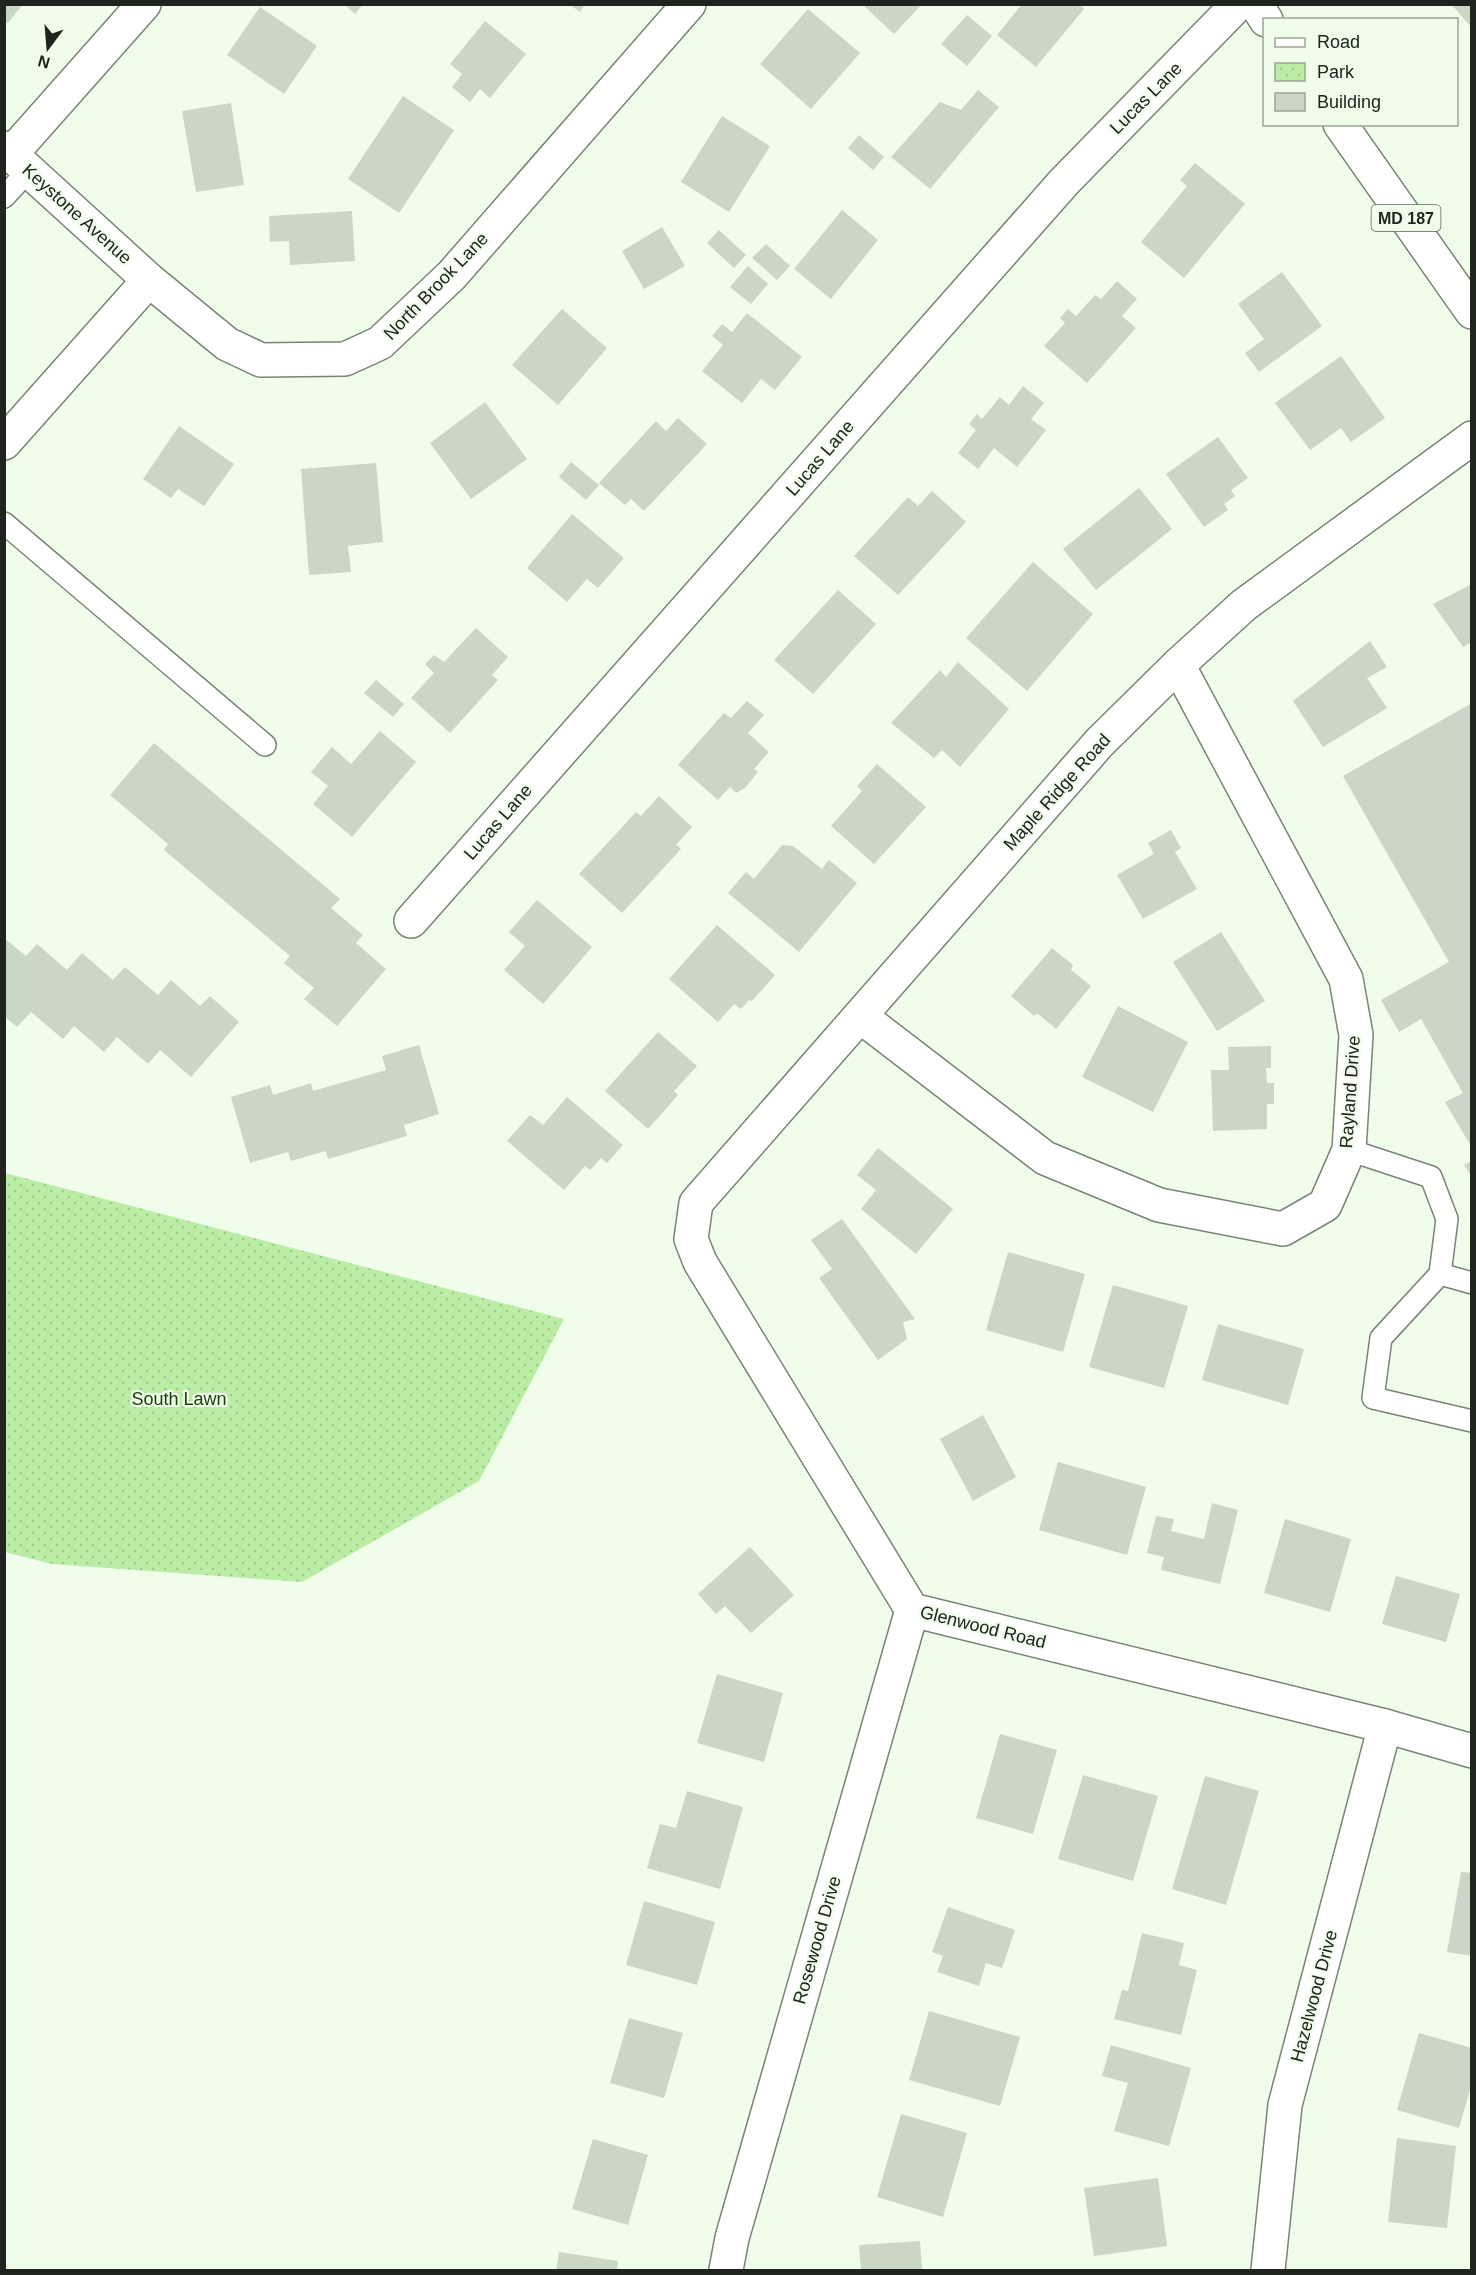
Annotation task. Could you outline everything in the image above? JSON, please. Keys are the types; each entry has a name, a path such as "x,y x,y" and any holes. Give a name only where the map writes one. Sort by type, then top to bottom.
{"street":[{"path":"15,157 144,4"},
{"name":"North Brook Lane","path":"149,280 227,344 261,360 345,359 380,343 452,274 689,4"},
{"name":"Lucas Lane","path":"411,921 1064,182 1239,4"},
{"path":"1256,4 1265,18"},
{"name":"MD 187","path":"1341,126 1472,312"},
{"name":"Keystone Avenue","path":"15,157 149,280"},
{"path":"4,443 149,280"},
{"name":"Maple Ridge Road","path":"696,1203 1099,743 1178,665 1244,605 1472,438"},
{"name":"Rayland Drive","path":"860,1016 1045,1158 1159,1205 1283,1229 1325,1205 1349,1150 1356,1035 1346,979 1178,665"},
{"name":"Glenwood Road","path":"696,1203 691,1239 700,1262 912,1610 1385,1726 1472,1750"},
{"name":"Rosewood Drive","path":"726,2271 732,2238 912,1610"},
{"name":"Hazelwood Drive","path":"1268,2271 1285,2106 1385,1726"}],"lane":[{"path":"4,197 15,157"},
{"path":"4,523 265,745"},
{"path":"1349,1150 1431,1177 1447,1219 1440,1274 1381,1338 1373,1398 1472,1421"},
{"path":"1440,1274 1472,1283"}],"green space":[{"name":"South Lawn","path":"5,1173 564,1319 479,1481 302,1582 52,1564 5,1552"}],"building":[{"path":"4,4 23,4 8,23 4,21"},
{"path":"344,4 363,4 355,14"},
{"path":"569,4 585,4 580,12"},
{"path":"862,4 922,4 894,34"},
{"path":"1022,4 1079,4 1084,9 1036,67 997,35"},
{"path":"1451,4 1472,4 1472,28"},
{"path":"260,7 317,46 284,94 227,55"},
{"path":"808,9 860,53 811,109 760,64"},
{"path":"967,15 992,36 967,66 941,44"},
{"path":"485,21 526,54 490,98 480,89 470,102 452,87 462,74 450,64"},
{"path":"978,90 999,107 930,189 891,157 940,102 961,110"},
{"path":"403,96 454,130 399,213 348,179"},
{"path":"231,103 244,185 196,192 182,111"},
{"path":"722,116 770,146 729,212 681,182"},
{"path":"859,135 884,157 873,170 848,148"},
{"path":"1195,163 1245,204 1184,278 1141,242 1187,186 1180,180"},
{"path":"842,210 878,240 831,299 794,269"},
{"path":"352,211 355,261 290,265 289,241 270,242 269,216"},
{"path":"662,227 685,266 644,289 622,251"},
{"path":"719,230 746,255 734,268 707,243"},
{"path":"766,244 790,266 777,280 752,258"},
{"path":"748,266 768,284 751,304 730,287"},
{"path":"1282,272 1322,326 1259,372 1245,353 1264,339 1238,304"},
{"path":"1117,281 1137,299 1122,316 1136,328 1087,383 1044,346 1065,323 1060,318 1068,309 1076,316 1095,295 1101,299"},
{"path":"562,309 607,348 558,405 512,365"},
{"path":"747,313 802,357 775,390 761,379 742,403 702,371 723,345 712,336 722,324 732,332"},
{"path":"1341,356 1385,418 1351,442 1341,428 1310,450 1275,403"},
{"path":"1023,386 1044,403 1031,419 1046,430 1017,467 994,448 978,469 958,453 976,430 969,424 977,414 982,419 1000,397 1009,405"},
{"path":"485,402 527,459 471,499 430,443"},
{"path":"678,418 707,444 644,511 631,499 625,505 599,483 656,421 666,431"},
{"path":"179,426 234,464 204,506 178,489 171,498 143,479"},
{"path":"1218,437 1248,478 1231,490 1235,496 1224,504 1228,510 1204,527 1166,474"},
{"path":"571,462 599,485 586,500 559,477"},
{"path":"376,463 383,542 348,546 351,572 309,575 301,469"},
{"path":"1139,488 1172,529 1096,590 1063,549"},
{"path":"932,491 966,522 898,595 854,556 908,497 918,506"},
{"path":"572,514 624,558 598,588 587,579 567,602 527,568"},
{"path":"1033,562 1093,614 1027,691 966,638"},
{"path":"1472,584 1472,642 1463,647 1433,604"},
{"path":"838,590 876,624 813,694 774,660"},
{"path":"476,628 508,657 492,675 498,680 450,733 411,698 434,673 425,664 434,655 444,662"},
{"path":"1370,641 1387,667 1367,678 1387,708 1323,747 1293,701"},
{"path":"958,662 1009,709 960,767 942,750 934,758 891,723 940,670 946,677"},
{"path":"376,680 404,704 393,717 364,693"},
{"path":"747,701 764,715 748,733 769,752 754,769 758,772 745,788 736,793 730,787 718,800 678,765 724,713 731,718"},
{"path":"1472,703 1472,1148 1445,1102 1463,1093 1421,1019 1399,1032 1381,1000 1449,962 1343,776"},
{"path":"380,731 416,762 352,837 313,804 328,786 311,772 332,747 351,764"},
{"path":"154,743 340,899 331,908 363,935 356,943 386,969 337,1026 304,999 314,988 284,963 290,956 164,850 168,844 110,795"},
{"path":"877,764 926,807 874,864 831,826 862,791 857,786"},
{"path":"659,796 692,827 676,845 681,849 622,913 579,874 636,812 641,816"},
{"path":"1171,830 1181,848 1175,852 1197,889 1143,919 1117,875 1154,854 1148,843"},
{"path":"782,845 793,846 822,869 829,860 857,883 799,952 728,893 746,872 754,879"},
{"path":"537,900 592,947 543,1004 504,970 525,946 509,932"},
{"path":"717,925 775,975 752,1001 749,1000 741,1009 734,1004 718,1022 669,979"},
{"path":"1221,932 1265,1001 1217,1031 1173,962"},
{"path":"4,938 26,956 37,944 67,970 82,953 113,980 125,967 158,995 171,980 200,1006 210,996 239,1022 191,1077 160,1050 148,1064 117,1037 104,1052 74,1026 63,1039 31,1012 17,1027 4,1016"},
{"path":"1052,948 1073,965 1071,970 1091,986 1056,1029 1037,1013 1034,1016 1011,996"},
{"path":"1118,1006 1188,1042 1153,1112 1082,1077"},
{"path":"658,1032 697,1066 674,1091 678,1095 648,1129 605,1091"},
{"path":"419,1045 439,1114 404,1125 407,1136 328,1159 326,1151 291,1161 288,1152 250,1163 231,1097 270,1085 273,1095 311,1083 313,1091 386,1070 382,1056"},
{"path":"1271,1046 1271,1068 1266,1068 1267,1083 1274,1083 1274,1104 1267,1104 1267,1129 1213,1131 1211,1070 1229,1070 1228,1047"},
{"path":"567,1097 623,1145 607,1163 601,1158 590,1170 585,1166 564,1190 507,1141 530,1115 543,1125"},
{"path":"878,1148 953,1209 916,1254 861,1209 876,1190 857,1175"},
{"path":"1472,1161 1472,1177 1464,1165"},
{"path":"842,1219 915,1319 903,1322 907,1339 878,1360 819,1278 832,1269 811,1240"},
{"path":"1008,1252 1085,1274 1063,1352 986,1330"},
{"path":"1113,1285 1188,1306 1164,1388 1089,1367"},
{"path":"1218,1324 1304,1349 1288,1405 1202,1380"},
{"path":"983,1415 1016,1477 973,1501 940,1439"},
{"path":"1058,1462 1146,1487 1127,1555 1039,1530"},
{"path":"1212,1503 1238,1510 1220,1584 1161,1570 1164,1557 1147,1553 1156,1516 1174,1519 1171,1531 1204,1539"},
{"path":"1285,1519 1351,1539 1330,1612 1264,1593"},
{"path":"750,1547 794,1595 751,1633 725,1606 716,1614 698,1594"},
{"path":"1396,1576 1460,1594 1446,1642 1382,1624"},
{"path":"717,1674 783,1693 764,1762 697,1743"},
{"path":"1000,1734 1057,1750 1033,1834 976,1818"},
{"path":"1083,1775 1158,1796 1133,1881 1058,1859"},
{"path":"1205,1776 1259,1791 1226,1905 1172,1889"},
{"path":"687,1791 743,1807 720,1889 647,1868 660,1824 676,1828"},
{"path":"1461,1872 1472,1873 1472,1956 1447,1952"},
{"path":"644,1901 715,1922 697,1985 626,1965"},
{"path":"948,1907 1015,1930 1002,1968 986,1963 979,1986 937,1972 943,1956 932,1952"},
{"path":"1142,1933 1184,1943 1179,1965 1197,1970 1181,2035 1114,2019 1122,1990 1128,1991"},
{"path":"929,2011 1020,2037 1000,2106 909,2080"},
{"path":"629,2018 683,2033 664,2098 610,2083"},
{"path":"1419,2033 1472,2048 1472,2083 1459,2128 1397,2110"},
{"path":"1111,2045 1191,2068 1169,2146 1114,2131 1128,2083 1102,2076"},
{"path":"901,2114 967,2133 943,2217 877,2197"},
{"path":"1397,2138 1456,2146 1447,2228 1388,2222"},
{"path":"593,2139 648,2155 628,2225 572,2209"},
{"path":"1158,2178 1167,2246 1094,2256 1084,2188"},
{"path":"920,2241 922,2270 861,2270 859,2245"},
{"path":"559,2252 618,2261 617,2270 556,2270"}]}
